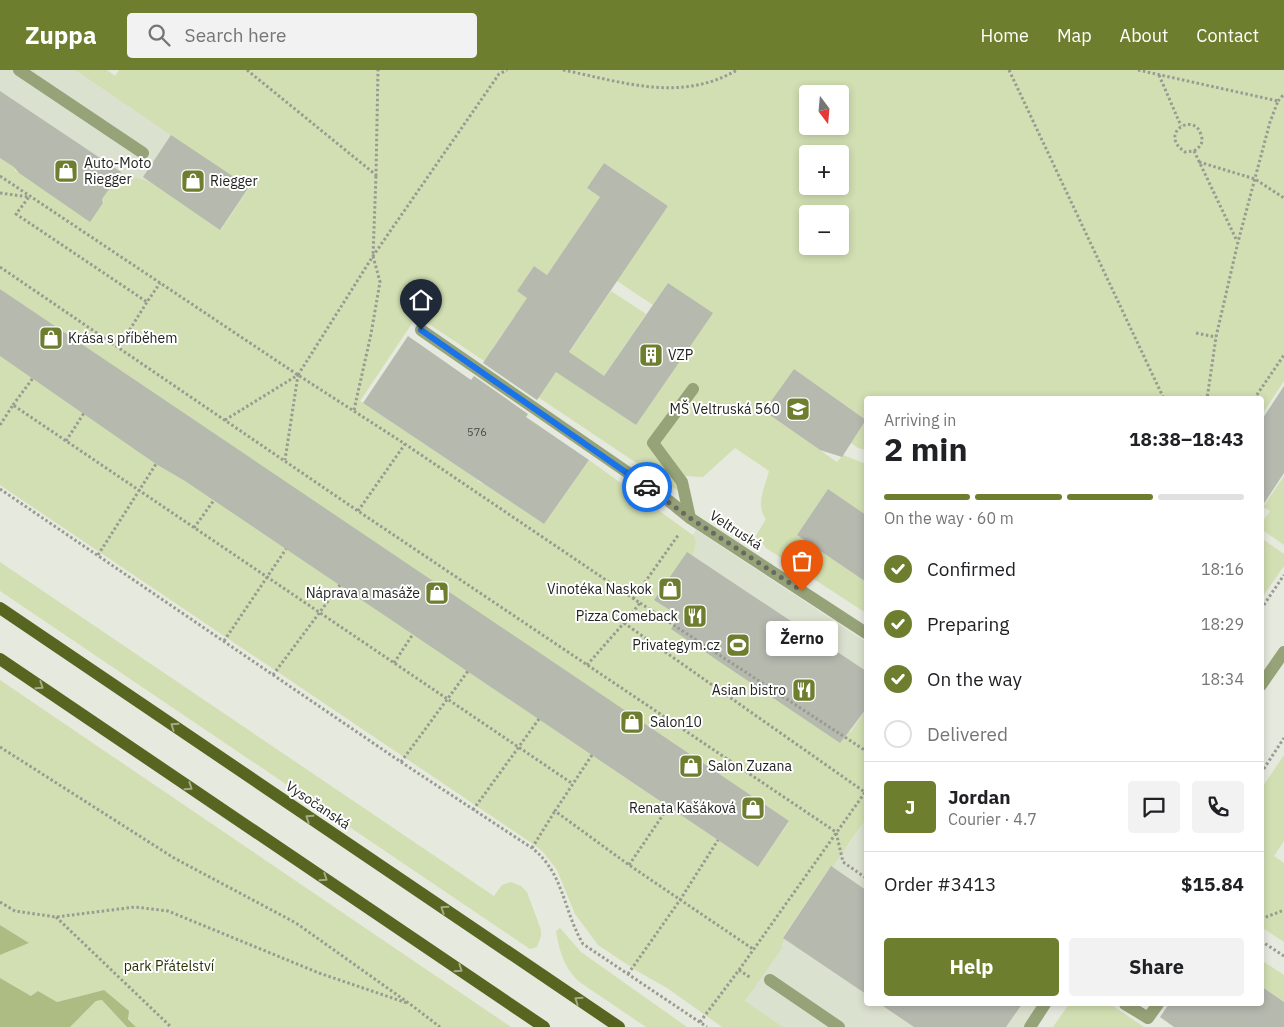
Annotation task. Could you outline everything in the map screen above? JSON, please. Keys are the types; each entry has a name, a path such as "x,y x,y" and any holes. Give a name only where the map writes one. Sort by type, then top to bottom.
{"main road":[{"name":"Vysočanská","path":"0,608 618,1027"},
{"path":"0,659 544,1027"}],"street":[{"path":"19,70 143,153"},
{"name":"Veltruská","path":"421,330 669,501 690,518 864,632"},
{"path":"690,518 682,482 653,443 693,389"},
{"path":"1264,681 1284,652"},
{"path":"770,980 839,1027"},
{"path":"1030,1027 1045,1006"},
{"path":"1129,1006 1148,1018 1157,1006"}],"path":[{"path":"247,70 376,175"},
{"path":"354,410 371,334 380,282 373,256 378,70"},
{"path":"285,460 298,375 373,256 499,74 507,70"},
{"path":"563,70 651,88 679,89 699,86 722,79 737,70"},
{"path":"1009,70 1163,396"},
{"path":"1138,70 1278,101"},
{"path":"1158,75 1181,126"},
{"path":"1207,396 1216,337 1238,242 1270,122 1278,101 1284,94"},
{"path":"1188,124 1195,126 1201,133 1202,141 1200,147 1194,151 1185,152 1178,148 1174,140 1176,132 1181,126 1188,124"},
{"path":"1194,151 1238,242"},
{"path":"1199,162 1255,179 1284,198"},
{"path":"0,176 29,197 405,444 633,599 864,750"},
{"path":"0,193 29,197"},
{"path":"29,197 16,214 148,302"},
{"path":"0,267 358,511 836,832 843,862 864,877"},
{"path":"119,348 160,283"},
{"path":"1196,333 1216,337"},
{"path":"1256,396 1284,355"},
{"path":"225,420 298,375"},
{"path":"0,425 33,378"},
{"path":"14,405 573,784"},
{"path":"66,441 84,413"},
{"path":"358,511 405,444"},
{"path":"98,555 156,464"},
{"path":"0,489 473,810 532,848 541,855 555,875 574,928 583,944 707,1027"},
{"path":"194,528 214,500"},
{"path":"633,599 690,518"},
{"path":"224,640 286,549"},
{"path":"1264,604 1284,575"},
{"path":"273,675 340,585"},
{"path":"588,665 640,603"},
{"path":"624,623 864,791"},
{"path":"394,663 413,634"},
{"path":"402,762 468,671"},
{"path":"473,810 539,719"},
{"path":"1264,768 1284,738"},
{"path":"0,747 174,858 296,923 440,1027"},
{"path":"532,848 592,755"},
{"path":"700,1022 864,795"},
{"path":"629,865 669,806"},
{"path":"555,811 629,865 753,949"},
{"path":"628,974 680,900 718,840"},
{"path":"0,902 15,911 56,917 135,907 168,911 319,973 410,1004"},
{"path":"1264,918 1284,910"},
{"path":"56,917 171,1027"},
{"path":"1264,943 1284,956"}],"shaded area":[{"path":"0,70 75,70 249,187 221,230 102,200 104,201 90,222 0,158"},
{"path":"696,530 864,641 864,719 843,749 640,611"},
{"path":"864,822 864,1006 1038,1006 1023,1027 783,1027 745,1002 783,937 831,866 848,846"},
{"path":"0,925 29,943 0,955"},
{"path":"0,978 31,996 38,991 57,1002 104,990 129,1011 128,1019 136,1027 127,1027 102,1000 96,1001 70,1027 0,1027"}],"green space":[{"path":"75,70 107,70 115,76 119,70 1284,70 1284,381 1264,411 1264,396 864,396 864,419 794,369 764,411 837,462 843,455 864,463 864,514 828,489 797,535 864,581 864,612 766,548 761,541 754,539 766,519 761,508 761,502 769,471 735,448 703,477 686,476 677,490 417,316 360,401 544,524 589,460 694,536 696,543 692,556 686,553 666,583 663,582 659,586 662,588 654,600 679,616 671,629 840,743 848,732 851,733 864,713 864,822 832,868 830,867 783,937 785,939 781,946 783,947 745,1001 783,1027 722,1027 667,988 598,945 575,914 557,870 536,846 0,485 0,356 758,867 789,822 0,289 0,158 16,168 14,170 90,221 104,202 102,199 120,172 150,182 221,230 249,188","holes":["604,163 668,206 617,281 653,305 668,283 712,313 636,425 591,395 646,314 611,291 547,385 492,349 515,315 559,345 535,303 517,291 534,266 547,275 600,197 587,188"]},
{"path":"864,424 864,450 851,443"},
{"path":"1284,476 1284,545 1264,531 1264,520 1270,511 1264,508"},
{"path":"1264,540 1284,554 1284,566 1264,595"},
{"path":"0,562 494,896 502,885 511,882 521,886 527,892 541,930 537,947 530,949 0,591"},
{"name":"park Přátelství","path":"0,680 511,1027 136,1027 104,990 57,1002 38,991 31,996 0,978 0,955 29,943 0,925"},
{"path":"1284,755 1284,841 1274,856 1284,863 1284,942 1264,929 1264,785"},
{"path":"560,928 581,952 687,1027 646,1027 581,983 567,966 561,953 556,931"},
{"path":"1264,962 1284,975 1284,1002 1264,988"},
{"name":"park Přátelství","path":"103,1000 127,1027 70,1027 96,1001"},
{"path":"1068,1006 1113,1006 1144,1027 1053,1027"}],"building":[{"path":"0,91 121,172 102,199 103,203 90,222 0,158"},
{"path":"171,135 249,187 220,230 143,177"},
{"path":"604,163 668,206 569,352 604,376 668,283 713,313 636,425 556,372 537,400 483,363 527,298 517,291 534,266 547,275 600,197 587,188"},
{"path":"0,289 789,821 758,867 185,481 156,464 0,356"},
{"path":"408,336 471,380 474,376 528,414 526,417 589,460 544,524 363,403"},
{"path":"794,369 864,419 864,423 842,457 820,450 764,411"},
{"path":"1284,386 1284,473 1264,503 1264,416"},
{"path":"828,489 864,514 864,581 797,535"},
{"path":"687,552 864,670 864,712 840,743 671,629 679,616 654,600"},
{"path":"831,866 864,889 864,993 783,938"},
{"path":"1264,988 1284,1002 1284,1027 1174,1027 1160,1017 1168,1006 1264,1006"},
{"path":"883,1006 1021,1006 1006,1027 914,1027"}],"way so far":[{"path":"647,487 669,501 690,518 802,591"}],"place":[{"name":"Auto-Moto Riegger","path":"66,171"},
{"name":"Riegger","path":"193,181"},
{"name":"Krása s příběhem","path":"51,338"},
{"name":"VZP","path":"651,355"},
{"name":"MŠ Veltruská 560","path":"798,409"},
{"name":"Vinotéka Naskok","path":"670,589"},
{"name":"Žerno","path":"802,591"},
{"name":"Náprava a masáže","path":"437,593"},
{"name":"Pizza Comeback","path":"695,616"},
{"name":"Privategym.cz","path":"738,645"},
{"name":"Asian bistro","path":"804,690"},
{"name":"Salon10","path":"632,722"},
{"name":"Salon Zuzana","path":"691,766"},
{"name":"Renata Kašáková","path":"753,808"}],"route":[{"path":"421,330 647,487"}]}
